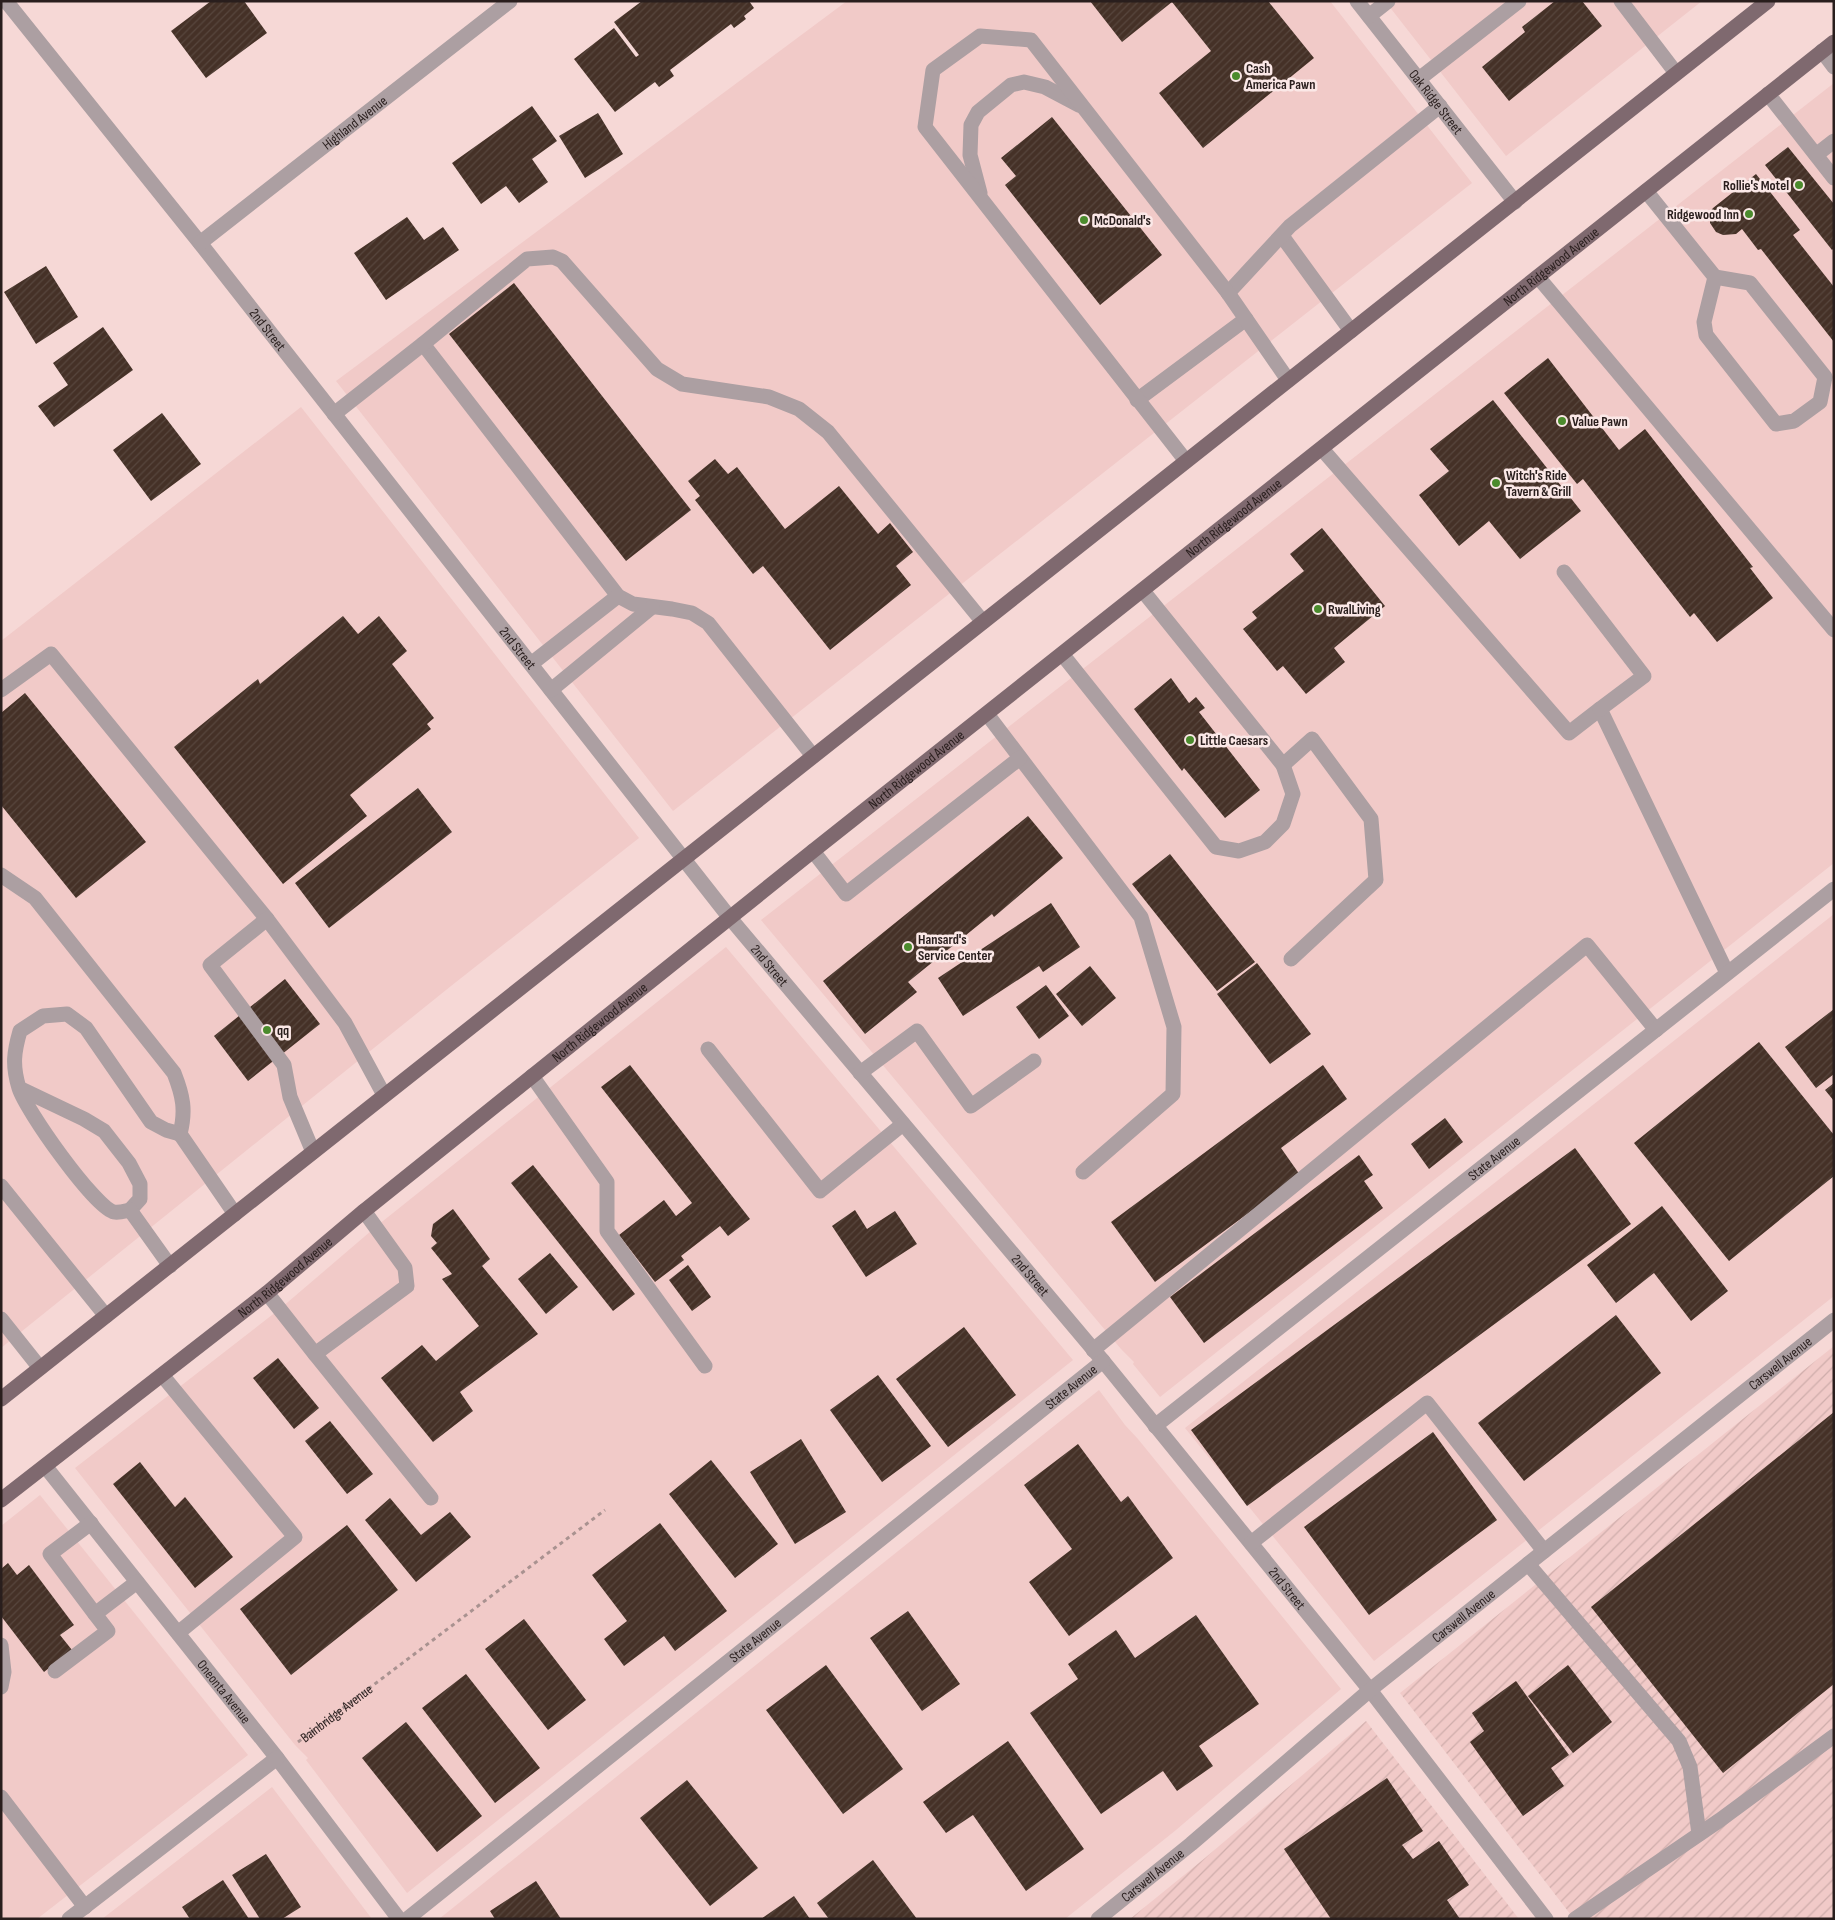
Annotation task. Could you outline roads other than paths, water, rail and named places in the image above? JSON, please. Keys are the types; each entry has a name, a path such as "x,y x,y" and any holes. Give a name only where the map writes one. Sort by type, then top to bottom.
{"main road":[{"path":"1,1399 1768,1"},
{"name":"North Ridgewood Avenue","path":"1,1500 267,1294 364,1211 813,851 1828,47"}],"street":[{"name":"2nd Street","path":"6,1 200,243 730,918 1093,1350 1251,1543 1370,1690 1546,1919"},
{"name":"Highland Avenue","path":"200,243 510,1"},
{"name":"Oak Ridge Street","path":"1357,1 1515,202"},
{"path":"1369,16 1388,1"},
{"path":"1419,79 1519,1"},
{"path":"1621,1 1676,74"},
{"path":"1186,461 925,127 933,70 980,36 1031,40 1228,293 1288,380"},
{"path":"1828,47 1834,67"},
{"path":"983,202 970,155 971,125 978,112 1011,85 1024,82 1045,87 1084,108"},
{"path":"1768,94 1834,178"},
{"path":"1228,293 1290,226 1440,106"},
{"path":"1816,155 1834,141"},
{"path":"1646,191 1715,277 1750,283 1824,377 1820,402 1794,421 1776,424 1706,335 1704,322 1715,277"},
{"path":"1282,236 1351,331"},
{"path":"334,414 527,259 553,257 562,261 657,369 682,384 769,398 799,409 828,432 983,622"},
{"path":"1538,277 1834,630"},
{"path":"1137,400 1246,319"},
{"path":"423,344 618,596 633,604 672,608 692,613 708,623 813,756"},
{"path":"1322,449 1569,733 1644,676 1564,572"},
{"path":"1062,654 1216,847 1240,852 1265,842 1283,824 1293,794 1283,765 1143,590"},
{"path":"531,664 618,596"},
{"path":"551,690 652,607"},
{"path":"1,690 51,654 267,919 346,1023 384,1095"},
{"path":"1600,709 1727,973"},
{"path":"987,714 1141,917 1174,1026 1173,1094 1083,1172"},
{"path":"1283,765 1312,739 1371,819 1376,880 1291,960"},
{"path":"813,851 846,894 1020,758"},
{"path":"1,876 35,898 174,1073 182,1095 184,1118 180,1134"},
{"name":"State Avenue","path":"1155,1426 1834,889"},
{"path":"267,919 210,965 284,1065 290,1097 313,1152"},
{"path":"1093,1350 1587,945 1656,1030"},
{"path":"19,1088 84,1119 104,1131 129,1163 140,1184 140,1200 130,1210 114,1212 97,1200 36,1121 19,1088 13,1055 20,1031 43,1016 67,1014 86,1028 151,1122 166,1130 180,1134 235,1214"},
{"path":"860,1073 917,1031 972,1106 1034,1060"},
{"path":"708,1049 820,1191 903,1124"},
{"path":"532,1076 607,1182 607,1231 705,1366"},
{"path":"1,1186 106,1316"},
{"path":"130,1210 170,1266"},
{"path":"315,1354 407,1286 404,1268 364,1211"},
{"path":"267,1294 431,1498"},
{"path":"1,1319 40,1368"},
{"name":"Carswell Avenue","path":"1098,1919 1191,1844 1370,1690 1834,1320"},
{"name":"State Avenue","path":"406,1918 1103,1362"},
{"path":"162,1375 295,1537 178,1633"},
{"path":"1251,1543 1427,1403 1544,1552"},
{"name":"Oneonta Avenue","path":"45,1466 406,1918"},
{"path":"55,1671 108,1631 50,1554 90,1523"},
{"path":"1528,1564 1679,1741 1690,1767 1699,1834"},
{"path":"95,1614 137,1582"},
{"path":"1,1645 4,1672 1,1687"},
{"path":"1575,1919 1699,1834 1834,1736"},
{"path":"69,1919 277,1758"},
{"path":"1,1797 85,1907"}],"place":[{"name":"Cash America Pawn","path":"1236,76"},
{"name":"Rollie's Motel","path":"1799,185"},
{"name":"Ridgewood Inn","path":"1749,214"},
{"name":"McDonald's","path":"1084,220"},
{"name":"Value Pawn","path":"1562,421"},
{"name":"Witch's Ride Tavern & Grill","path":"1496,483"},
{"name":"RwalLiving","path":"1318,609"},
{"name":"Little Caesars","path":"1190,740"},
{"name":"Hansard's Service Center","path":"908,947"},
{"name":"qq","path":"267,1030"}]}
